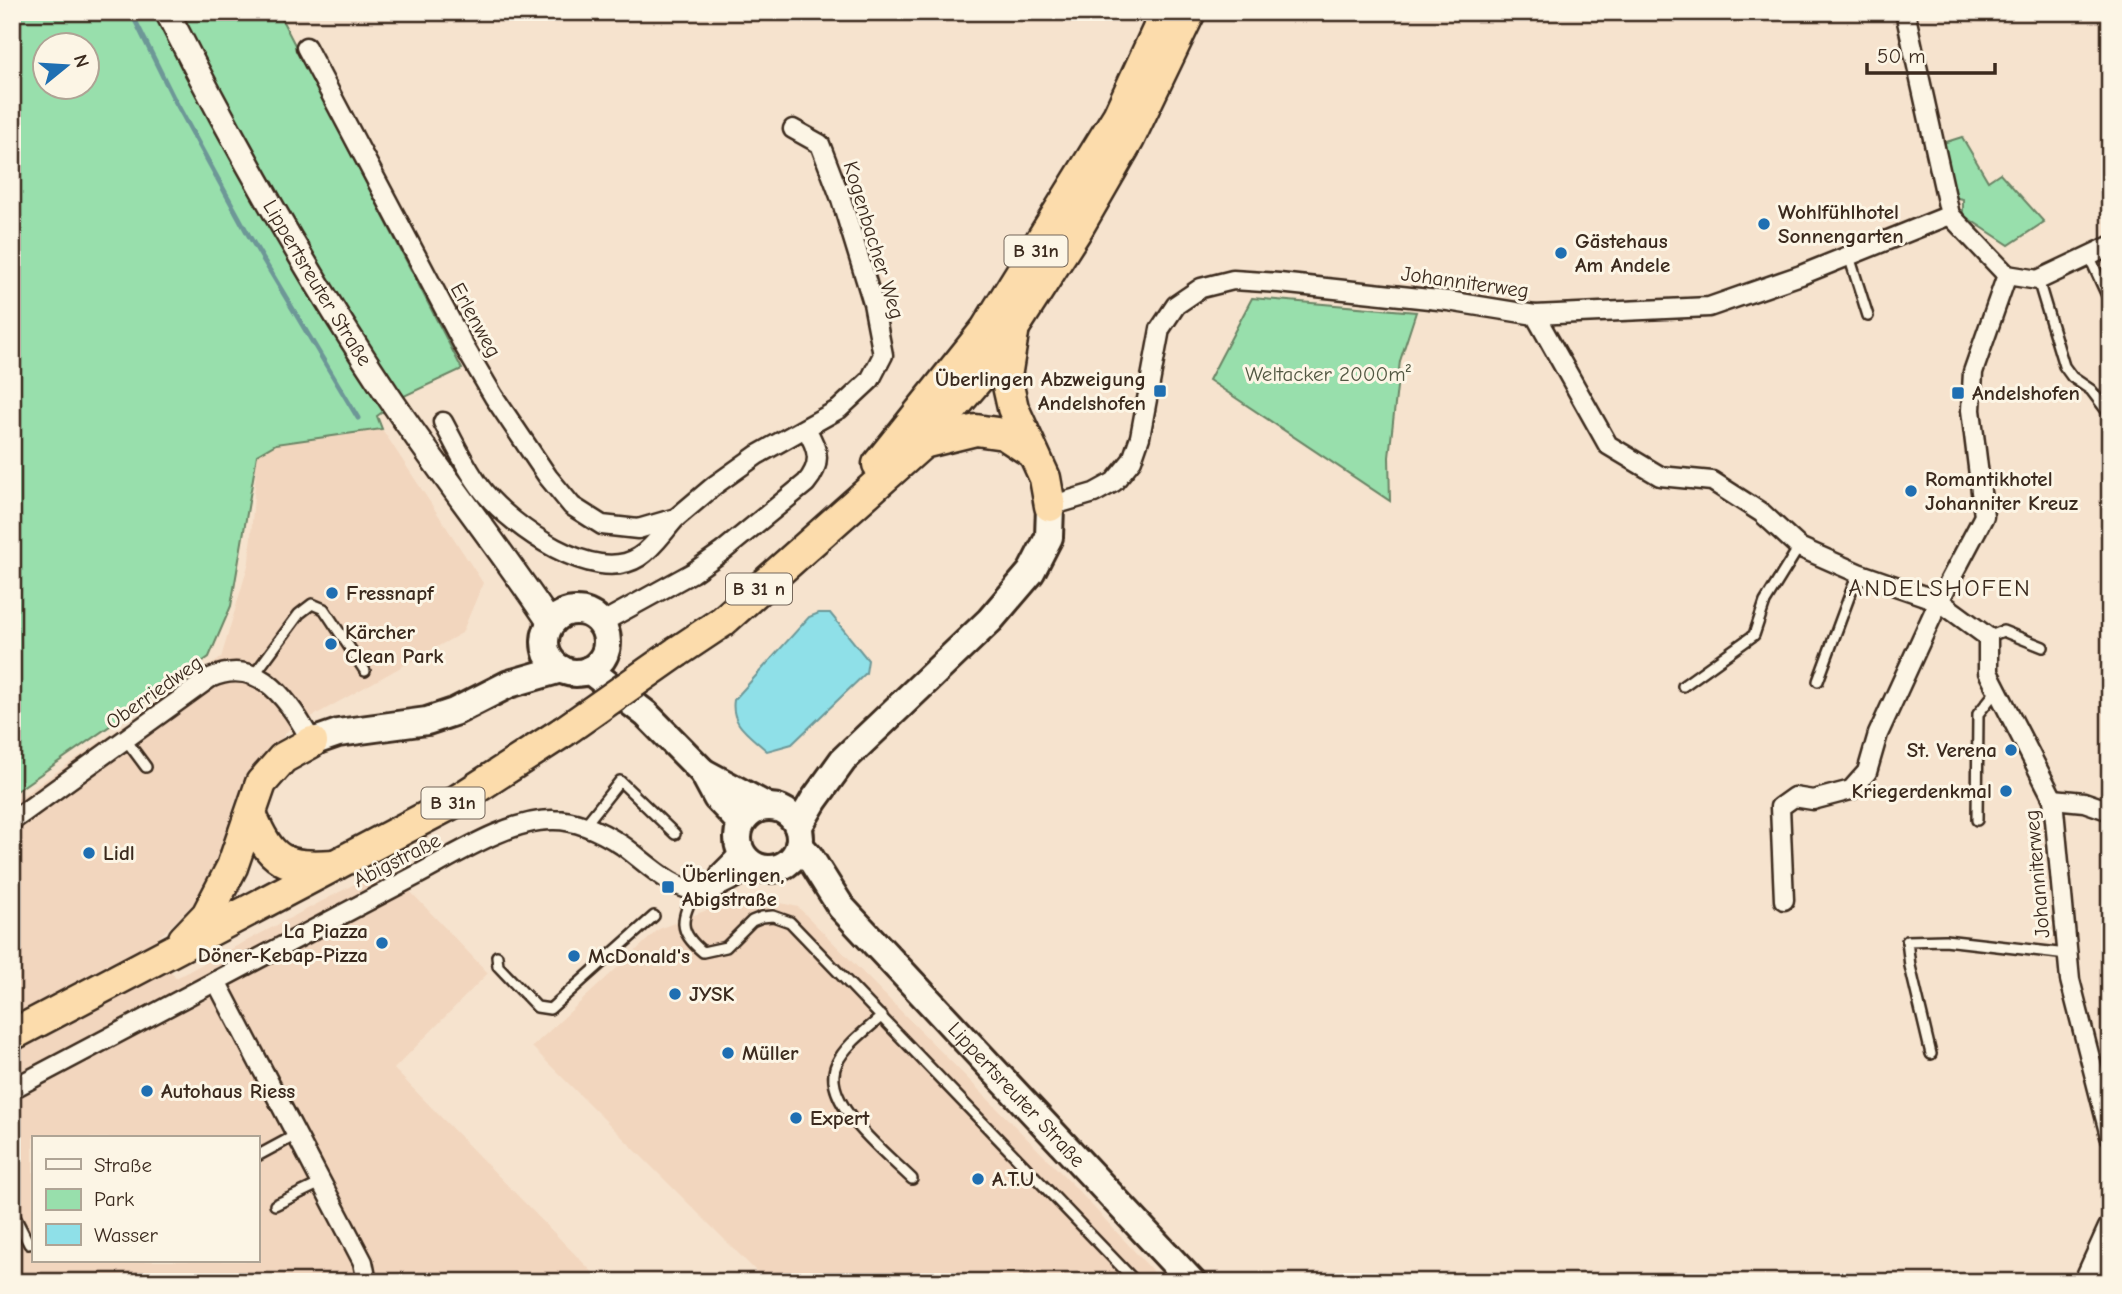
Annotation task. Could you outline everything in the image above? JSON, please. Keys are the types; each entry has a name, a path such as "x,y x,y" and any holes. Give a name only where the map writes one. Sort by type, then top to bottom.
{"highway":[{"name":"B 31n","path":"835,520 986,329 1118,116 1166,12"},
{"name":"B 31n","path":"835,520 923,443 978,379 1076,231 1129,139 1190,12"},
{"name":"B 31n","path":"1015,326 1006,377 1013,408 1033,453"},
{"name":"B 31n","path":"923,443 976,430 1004,434 1033,453"},
{"path":"1033,453 1045,478 1050,506"},
{"name":"B 31 n","path":"677,652 722,622 835,520"},
{"name":"B 31n","path":"12,1035 453,803 563,732 677,652"},
{"name":"B 31n","path":"172,952 207,915 232,867 261,783 283,758 312,742"},
{"name":"B 31n","path":"251,814 260,837 282,861 303,867 339,864"}],"main road":[{"path":"843,760 771,807 751,811 741,823 738,843 749,859 765,869 783,866 790,860 814,800 843,760 990,620 1031,572 1049,537 1050,506"},
{"path":"580,610 601,624 607,641 597,661 575,673 561,669 548,656 553,628 580,610"},
{"name":"B 31n","path":"509,684 553,628"},
{"path":"597,661 703,772 717,798 741,823"},
{"name":"B 31n","path":"312,742 338,733 436,718 454,712 509,684 561,669"},
{"path":"703,772 790,814 799,836"},
{"name":"Lippertsreuter Straße","path":"799,836 841,907 1192,1282"},
{"name":"Lippertsreuter Straße","path":"783,866 841,907"}],"street":[{"name":"Lippertsreuter Straße","path":"167,12 247,166 328,306 442,474 492,539 553,628"},
{"path":"1905,12 1950,215 2007,275 2038,280 2110,246"},
{"name":"Erlenweg","path":"306,47 464,346 501,408 548,477 572,506 603,525 638,529 676,518"},
{"name":"Kogenbacher Weg","path":"793,130 820,144 841,199 873,303 883,355 870,380 839,409 806,429"},
{"path":"1535,314 1709,307 1849,256 1950,215"},
{"path":"1784,900 1780,807 1794,797 1813,800 1851,790 1867,772 1878,734 1939,601 1984,516 1971,410 1973,372 2007,275"},
{"name":"Johanniterweg","path":"1050,506 1094,493 1114,482 1132,460 1140,438 1160,329 1175,305 1201,288 1233,280 1279,283 1448,301 1535,314 1608,445 1660,476 1712,481 1762,513 1799,547 1858,573 1939,601 1988,637 1988,672 2053,799 2067,954 2084,1039 2110,1136"},
{"name":"Erlenweg","path":"443,422 467,468 486,494 514,521 568,555 596,565 612,566 637,559 676,518 715,485 757,455 806,429"},
{"path":"601,624 692,573 806,483 816,471 817,456 813,440 806,429"},
{"name":"Oberriedweg","path":"12,821 210,678 231,670 254,675"},
{"path":"254,675 285,700 312,742"},
{"path":"2053,799 2084,803 2110,811"},
{"name":"Abigstraße","path":"12,1089 495,836 525,824 554,820 585,825 619,843 671,881 695,891"},
{"path":"695,891 709,890 716,885 721,872 749,859"},
{"path":"216,981 363,1262 367,1282"},
{"path":"2086,1282 2110,1229"}],"lane":[{"path":"1849,256 1868,316"},
{"path":"2089,256 2110,302"},
{"path":"2038,280 2064,366 2072,377 2091,390 2110,415"},
{"path":"1683,686 1754,635 1765,602 1799,547"},
{"path":"1818,681 1858,573"},
{"path":"254,675 299,614 312,604 324,609 365,671"},
{"path":"1988,637 2003,631 2043,647"},
{"path":"1977,820 1978,714 1997,690"},
{"path":"125,740 146,767"},
{"path":"585,825 620,781 675,834"},
{"path":"695,891 688,905 684,933 688,940 703,952 726,947 752,921 762,917 773,916 790,922 1136,1282"},
{"path":"497,956 498,965 537,1007 550,1009 654,916"},
{"path":"1931,1054 1910,966 1907,941 1945,940 2067,954"},
{"path":"882,1016 849,1047 837,1062 832,1078 837,1098 853,1121 912,1178"},
{"path":"259,1155 296,1135"},
{"path":"275,1205 321,1183"},
{"path":"12,1211 29,1244 32,1242"}],"shaded area":[{"path":"382,429 483,583 462,633 288,730 236,798 212,886 152,944 176,978 387,867 488,973 394,1069 602,1282 12,1282 12,803 221,658 249,562 257,455 276,444"},
{"path":"781,903 798,907 1073,1185 1163,1282 767,1282 532,1047 659,929 712,908"}],"green space":[{"path":"12,12 278,12 462,369 406,395 377,416 382,429 276,444 257,455 231,606 209,657 12,794"},
{"path":"1962,137 1988,181 2000,173 2044,222 2009,245 1963,215 1963,199 1953,197 1940,144"},
{"name":"Weltacker 2000m²","path":"1252,298 1416,312 1400,361 1389,457 1390,501 1209,380"}],"water":[{"path":"830,613 868,660 866,673 792,744 767,751 738,723 734,700 809,617"}],"waterway":[{"path":"131,12 173,97 248,234 358,418"}],"place":[{"name":"Wohlfühlhotel Sonnengarten","path":"1764,224"},
{"name":"Gästehaus Am Andele","path":"1561,253"},
{"name":"Überlingen Abzweigung Andelshofen","path":"1160,391"},
{"name":"Andelshofen","path":"1958,393"},
{"name":"Romantikhotel Johanniter Kreuz","path":"1911,491"},
{"name":"Fressnapf","path":"332,593"},
{"name":"Kärcher Clean Park","path":"331,644"},
{"name":"St. Verena","path":"2011,750"},
{"name":"Kriegerdenkmal","path":"2006,791"},
{"name":"Lidl","path":"89,853"},
{"name":"Überlingen, Abigstraße","path":"668,887"},
{"name":"La Piazza Döner-Kebap-Pizza","path":"382,943"},
{"name":"McDonald's","path":"574,956"},
{"name":"JYSK","path":"675,994"},
{"name":"Müller","path":"728,1053"},
{"name":"Autohaus Riess","path":"147,1091"},
{"name":"Expert","path":"796,1118"},
{"name":"A.T.U","path":"978,1179"}],"district":[{"name":"ANDELSHOFEN","path":"1940,588"}]}
